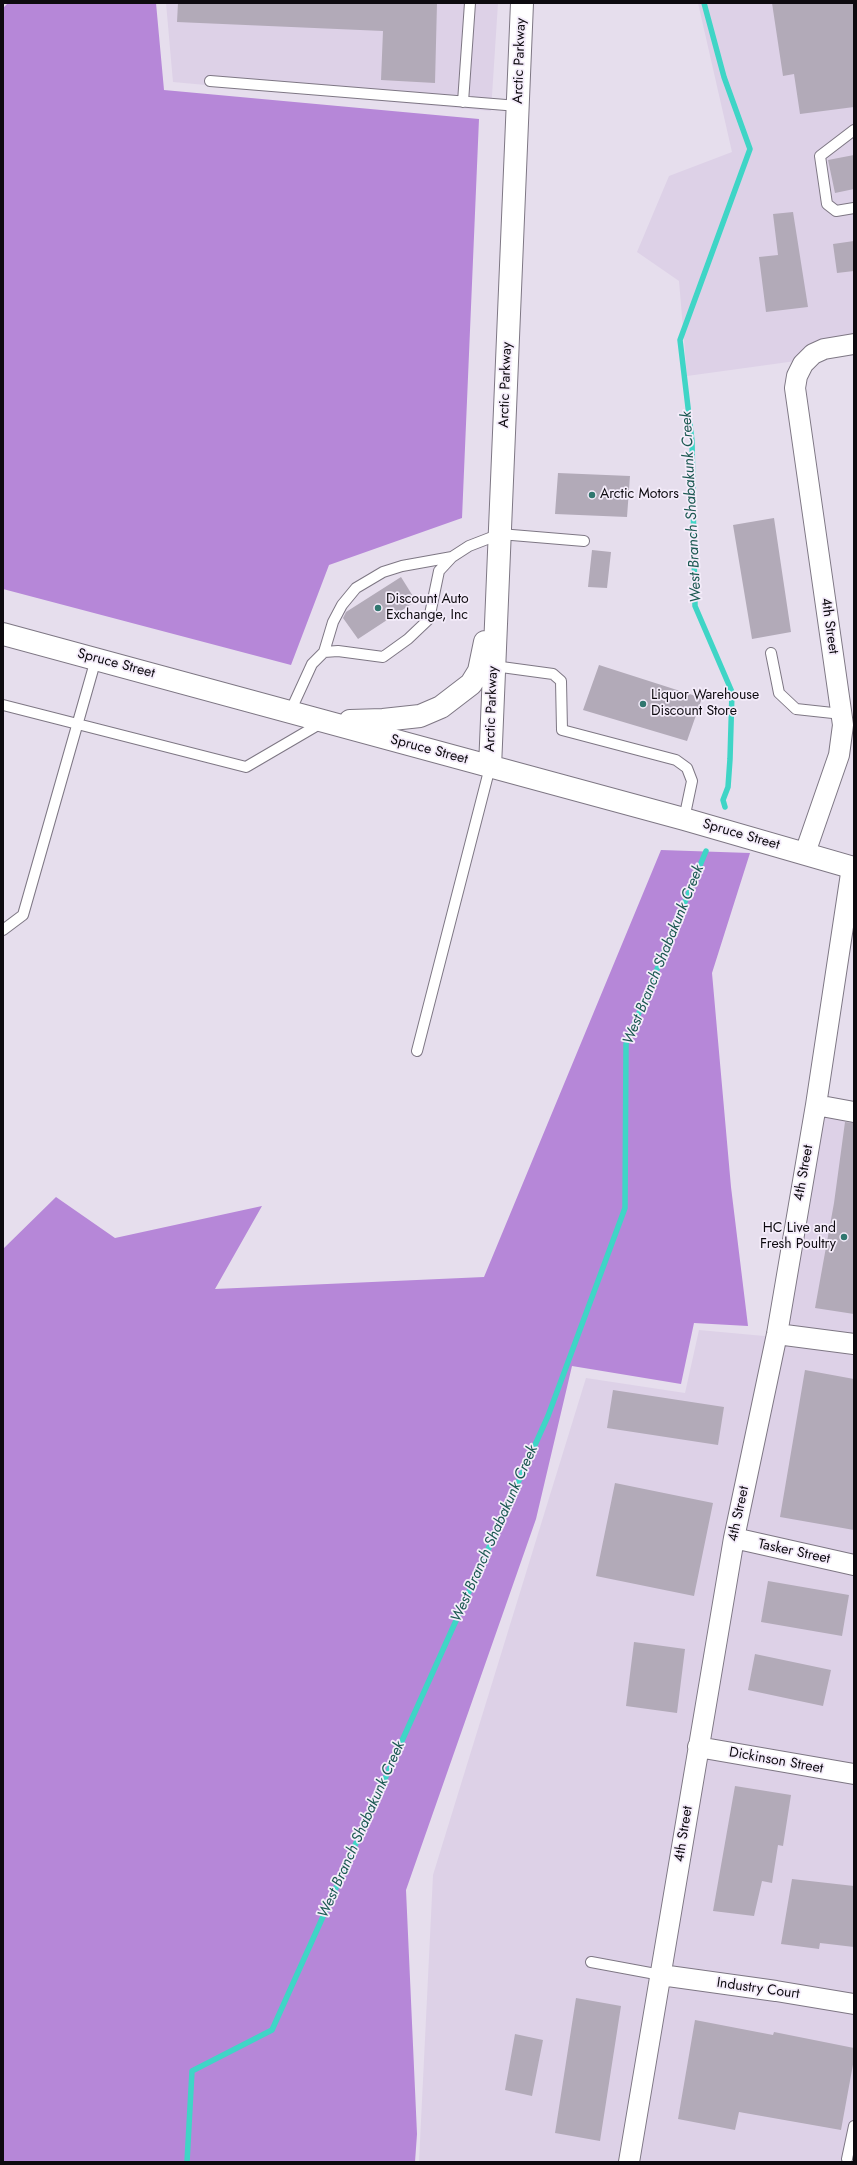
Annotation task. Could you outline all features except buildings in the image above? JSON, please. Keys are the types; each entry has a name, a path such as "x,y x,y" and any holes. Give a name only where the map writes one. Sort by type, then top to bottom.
{"street":[{"name":"Arctic Parkway","path":"490,767 522,3"},
{"name":"4th Street","path":"805,853 839,755 846,722 796,394 797,376 803,364 813,354 824,349 854,344"},
{"path":"325,721 383,720 420,716 441,707 471,684 479,671 484,652 500,534"},
{"name":"Spruce Street","path":"3,634 684,819 853,868"},
{"name":"4th Street","path":"629,2162 734,1538 777,1334 816,1105 853,868"},
{"path":"816,1105 854,1112"},
{"path":"777,1334 854,1344"},
{"name":"Tasker Street","path":"734,1538 854,1565"},
{"name":"Dickinson Street","path":"698,1747 854,1774"},
{"name":"Industry Court","path":"661,1976 776,1991 854,2004"}],"lane":[{"path":"463,102 470,3"},
{"path":"210,81 518,106"},
{"path":"854,130 820,156 827,204 836,211 854,208"},
{"path":"324,652 338,651 383,657 408,639 429,618 439,571 452,557 469,546 500,534 584,541"},
{"path":"290,712 312,664 324,652 333,622 342,605 356,588 383,572 402,566 452,557"},
{"path":"771,653 779,693 796,709 846,722"},
{"path":"3,930 23,915 96,659"},
{"path":"494,666 553,674 561,681 562,730 676,760 687,768 692,781 684,819"},
{"path":"3,705 246,767 325,721"},
{"path":"417,1051 490,767"},
{"path":"591,1962 661,1976"},
{"path":"847,2159 854,2126"}],"shaded area":[{"path":"8,3 156,3 164,90 479,119 462,518 329,565 291,665 3,589 3,8"},
{"path":"166,3 498,3 491,111 173,82"},
{"path":"698,3 854,3 854,353 687,376 679,281 637,252 669,176 732,152"},
{"path":"661,850 750,853 712,973 731,1187 748,1326 694,1323 681,1384 572,1366 536,1519 406,1890 417,2134 415,2162 3,2162 3,1249 56,1197 115,1238 262,1206 215,1289 484,1277"},
{"path":"816,1111 854,1119 854,2162 419,2162 433,1875 586,1378 685,1393 699,1330 775,1337"}],"waterway":[{"name":"West Branch Shabakunk Creek","path":"704,3 724,77 750,149 680,340 692,441 695,606 732,692 728,787 723,800 725,807"},
{"name":"West Branch Shabakunk Creek","path":"187,2162 192,2071 272,2030 548,1416 625,1208 626,1044 706,851"}],"place":[{"name":"Arctic Motors","path":"592,495"},
{"name":"Discount Auto Exchange, Inc","path":"378,608"},
{"name":"Liquor Warehouse Discount Store","path":"643,704"},
{"name":"HC Live and Fresh Poultry","path":"844,1237"}]}
